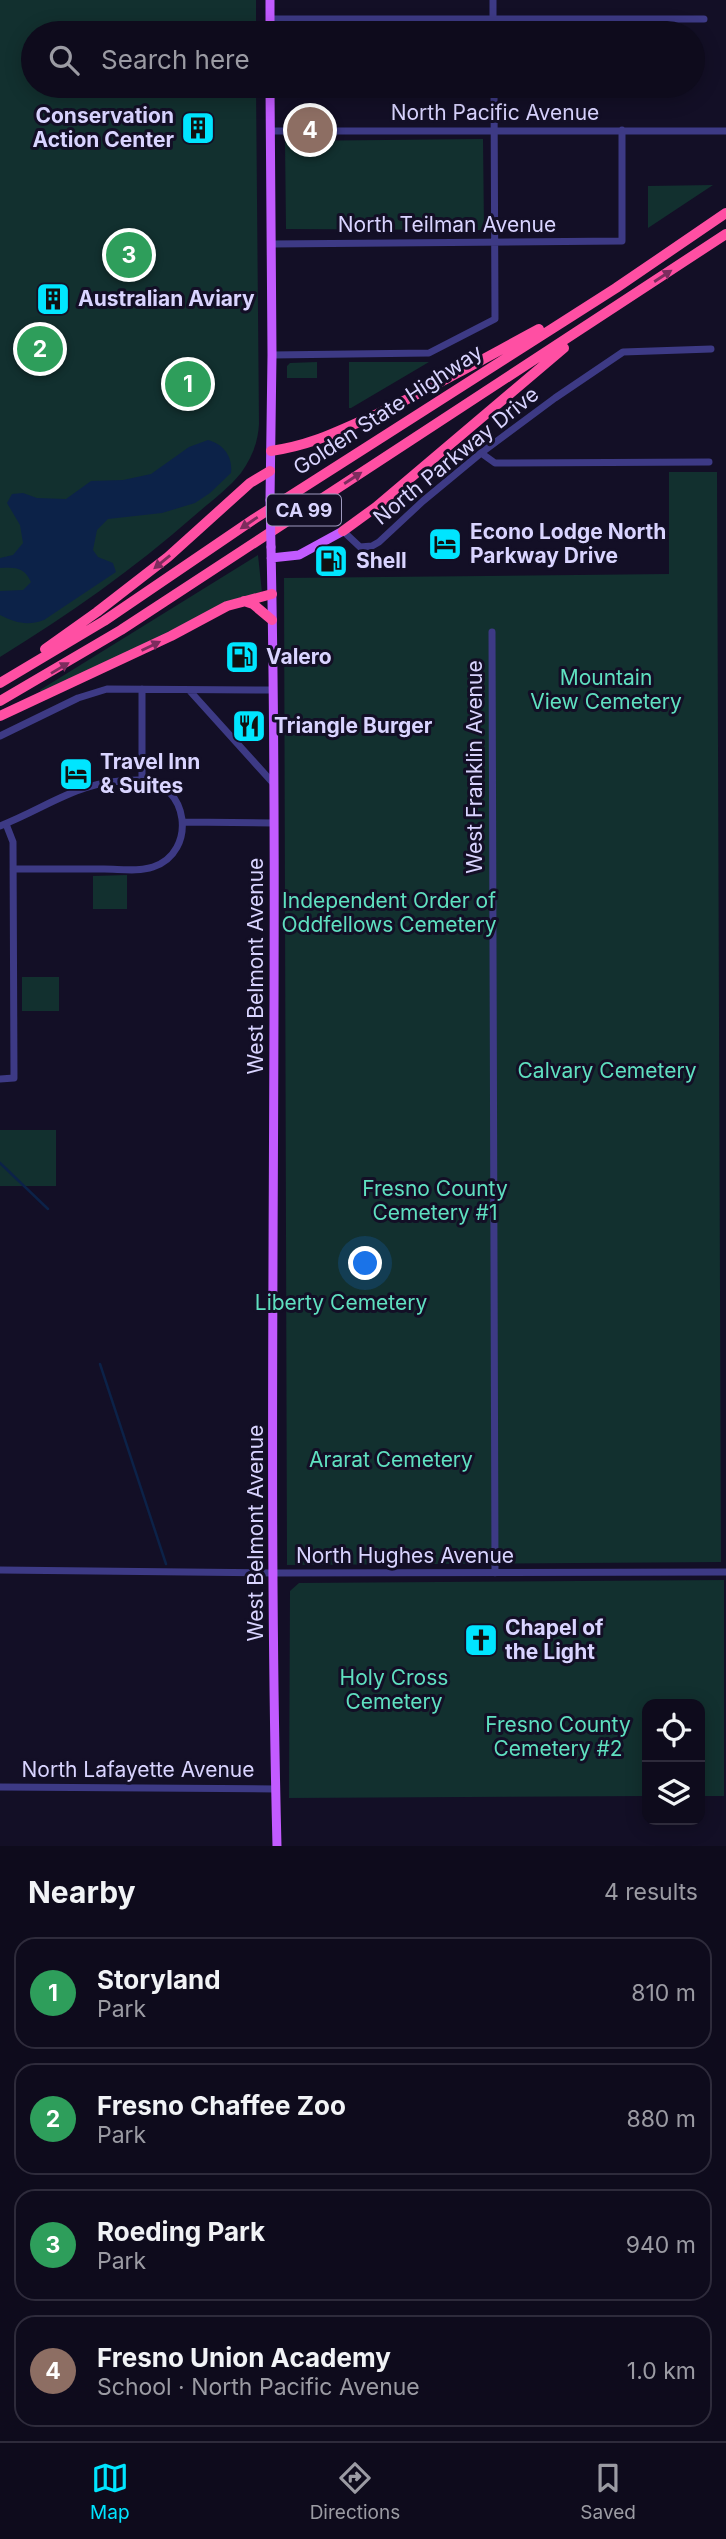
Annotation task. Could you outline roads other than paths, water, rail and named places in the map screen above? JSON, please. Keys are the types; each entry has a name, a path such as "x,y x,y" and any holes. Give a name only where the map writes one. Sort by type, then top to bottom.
{"highway":[{"name":"Golden State Highway","path":"0,683 104,621 254,519 616,288 726,213"},
{"name":"Golden State Highway","path":"0,701 121,630 726,234"},
{"path":"271,451 314,443 335,434 412,397 616,288"},
{"path":"342,531 376,507 513,388 606,313"},
{"path":"16,674 168,557 250,483 270,471"},
{"path":"0,716 171,636 227,606 272,594"},
{"path":"241,601 253,604 272,620"}],"main road":[{"path":"270,0 270,19"},
{"name":"West Belmont Avenue","path":"270,98 277,1846"},
{"path":"271,558 299,555 342,531"}],"street":[{"path":"493,0 493,19"},
{"path":"270,19 704,19"},
{"path":"272,355 429,353 495,319 494,98"},
{"name":"North Pacific Avenue","path":"271,131 723,130"},
{"name":"North Teilman Avenue","path":"272,244 622,241 622,131"},
{"name":"North Parkway Drive","path":"342,531 357,546 372,546 481,453 623,352 711,349"},
{"path":"481,453 495,463 709,462"},
{"name":"West Franklin Avenue","path":"492,632 495,1573"},
{"path":"142,689 142,780"},
{"path":"0,736 78,698 107,690 272,690"},
{"path":"189,690 273,783"},
{"path":"0,1079 14,1078 13,869 13,842 3,825 76,789 142,780 154,783 169,792 180,808 184,822 175,851 161,863 149,868 13,869"},
{"path":"184,822 274,822"},
{"name":"North Hughes Avenue","path":"0,1570 274,1573 726,1572"},
{"name":"North Lafayette Avenue","path":"0,1787 276,1789"}],"water":[{"path":"208,440 218,444 226,452 231,467 231,473 210,493 195,503 162,513 108,519 97,530 93,550 98,557 113,563 116,572 44,620 22,623 0,615 0,591 23,590 31,582 19,569 0,568 0,558 13,555 23,543 20,525 7,503 12,494 66,499 91,481 123,480 151,474 189,447"}],"waterway":[{"path":"0,1163 48,1209"},
{"path":"100,1364 166,1564"}],"place":[{"name":"Conservation Action Center","path":"198,128"},
{"name":"Fresno Union Academy","path":"310,130"},
{"name":"Roeding Park","path":"129,255"},
{"name":"Australian Aviary","path":"53,299"},
{"name":"Fresno Chaffee Zoo","path":"40,349"},
{"name":"Storyland","path":"188,384"},
{"name":"Econo Lodge North Parkway Drive","path":"445,544"},
{"name":"Shell","path":"331,561"},
{"name":"Valero","path":"242,657"},
{"name":"Triangle Burger","path":"249,726"},
{"name":"Travel Inn & Suites","path":"76,774"},
{"name":"Chapel of the Light","path":"481,1640"}],"park label":[{"name":"Mountain View Cemetery","path":"606,690"},
{"name":"Independent Order of Oddfellows Cemetery","path":"389,913"},
{"name":"Calvary Cemetery","path":"607,1071"},
{"name":"Fresno County Cemetery #1","path":"435,1201"},
{"name":"Liberty Cemetery","path":"341,1303"},
{"name":"Ararat Cemetery","path":"391,1460"},
{"name":"Holy Cross Cemetery","path":"394,1690"},
{"name":"Fresno County Cemetery #2","path":"558,1737"}]}
